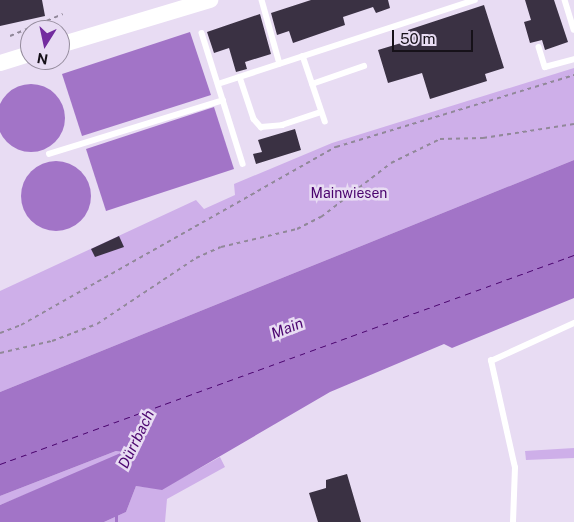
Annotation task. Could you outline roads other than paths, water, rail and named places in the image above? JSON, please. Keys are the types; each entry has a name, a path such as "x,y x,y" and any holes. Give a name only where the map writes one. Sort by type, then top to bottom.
{"main road":[{"path":"70,42 210,0"},
{"path":"0,63 20,57"}],"lane":[{"path":"262,0 280,64"},
{"path":"218,84 475,0"},
{"path":"565,0 574,30"},
{"path":"202,33 243,164"},
{"path":"539,47 544,67 574,58"},
{"path":"303,56 325,121"},
{"path":"312,84 364,66"},
{"path":"240,77 254,119 261,127 282,125 322,112"},
{"path":"49,154 223,100"},
{"path":"514,522 515,468 491,361 574,323"}],"water":[{"path":"190,32 211,95 82,136 62,74"},
{"path":"24,84 38,84 50,89 60,99 65,111 65,125 60,137 50,147 38,152 24,152 12,147 2,137 -3,125 -3,111 2,99 12,89"},
{"path":"214,107 234,169 106,211 86,149"},
{"name":"Main","path":"574,160 574,298 452,348 444,344 330,392 162,490 136,486 126,512 104,522 0,522 0,505 123,452 116,451 0,496 0,392"},
{"path":"56,161 69,164 81,171 88,183 91,196 88,209 81,221 69,228 56,231 43,228 31,221 24,209 21,196 24,183 31,171 43,164"}],"waterway":[{"name":"Dürrbach","path":"116,513 116,522"}],"park label":[{"name":"Mainwiesen","path":"349,193"}]}
